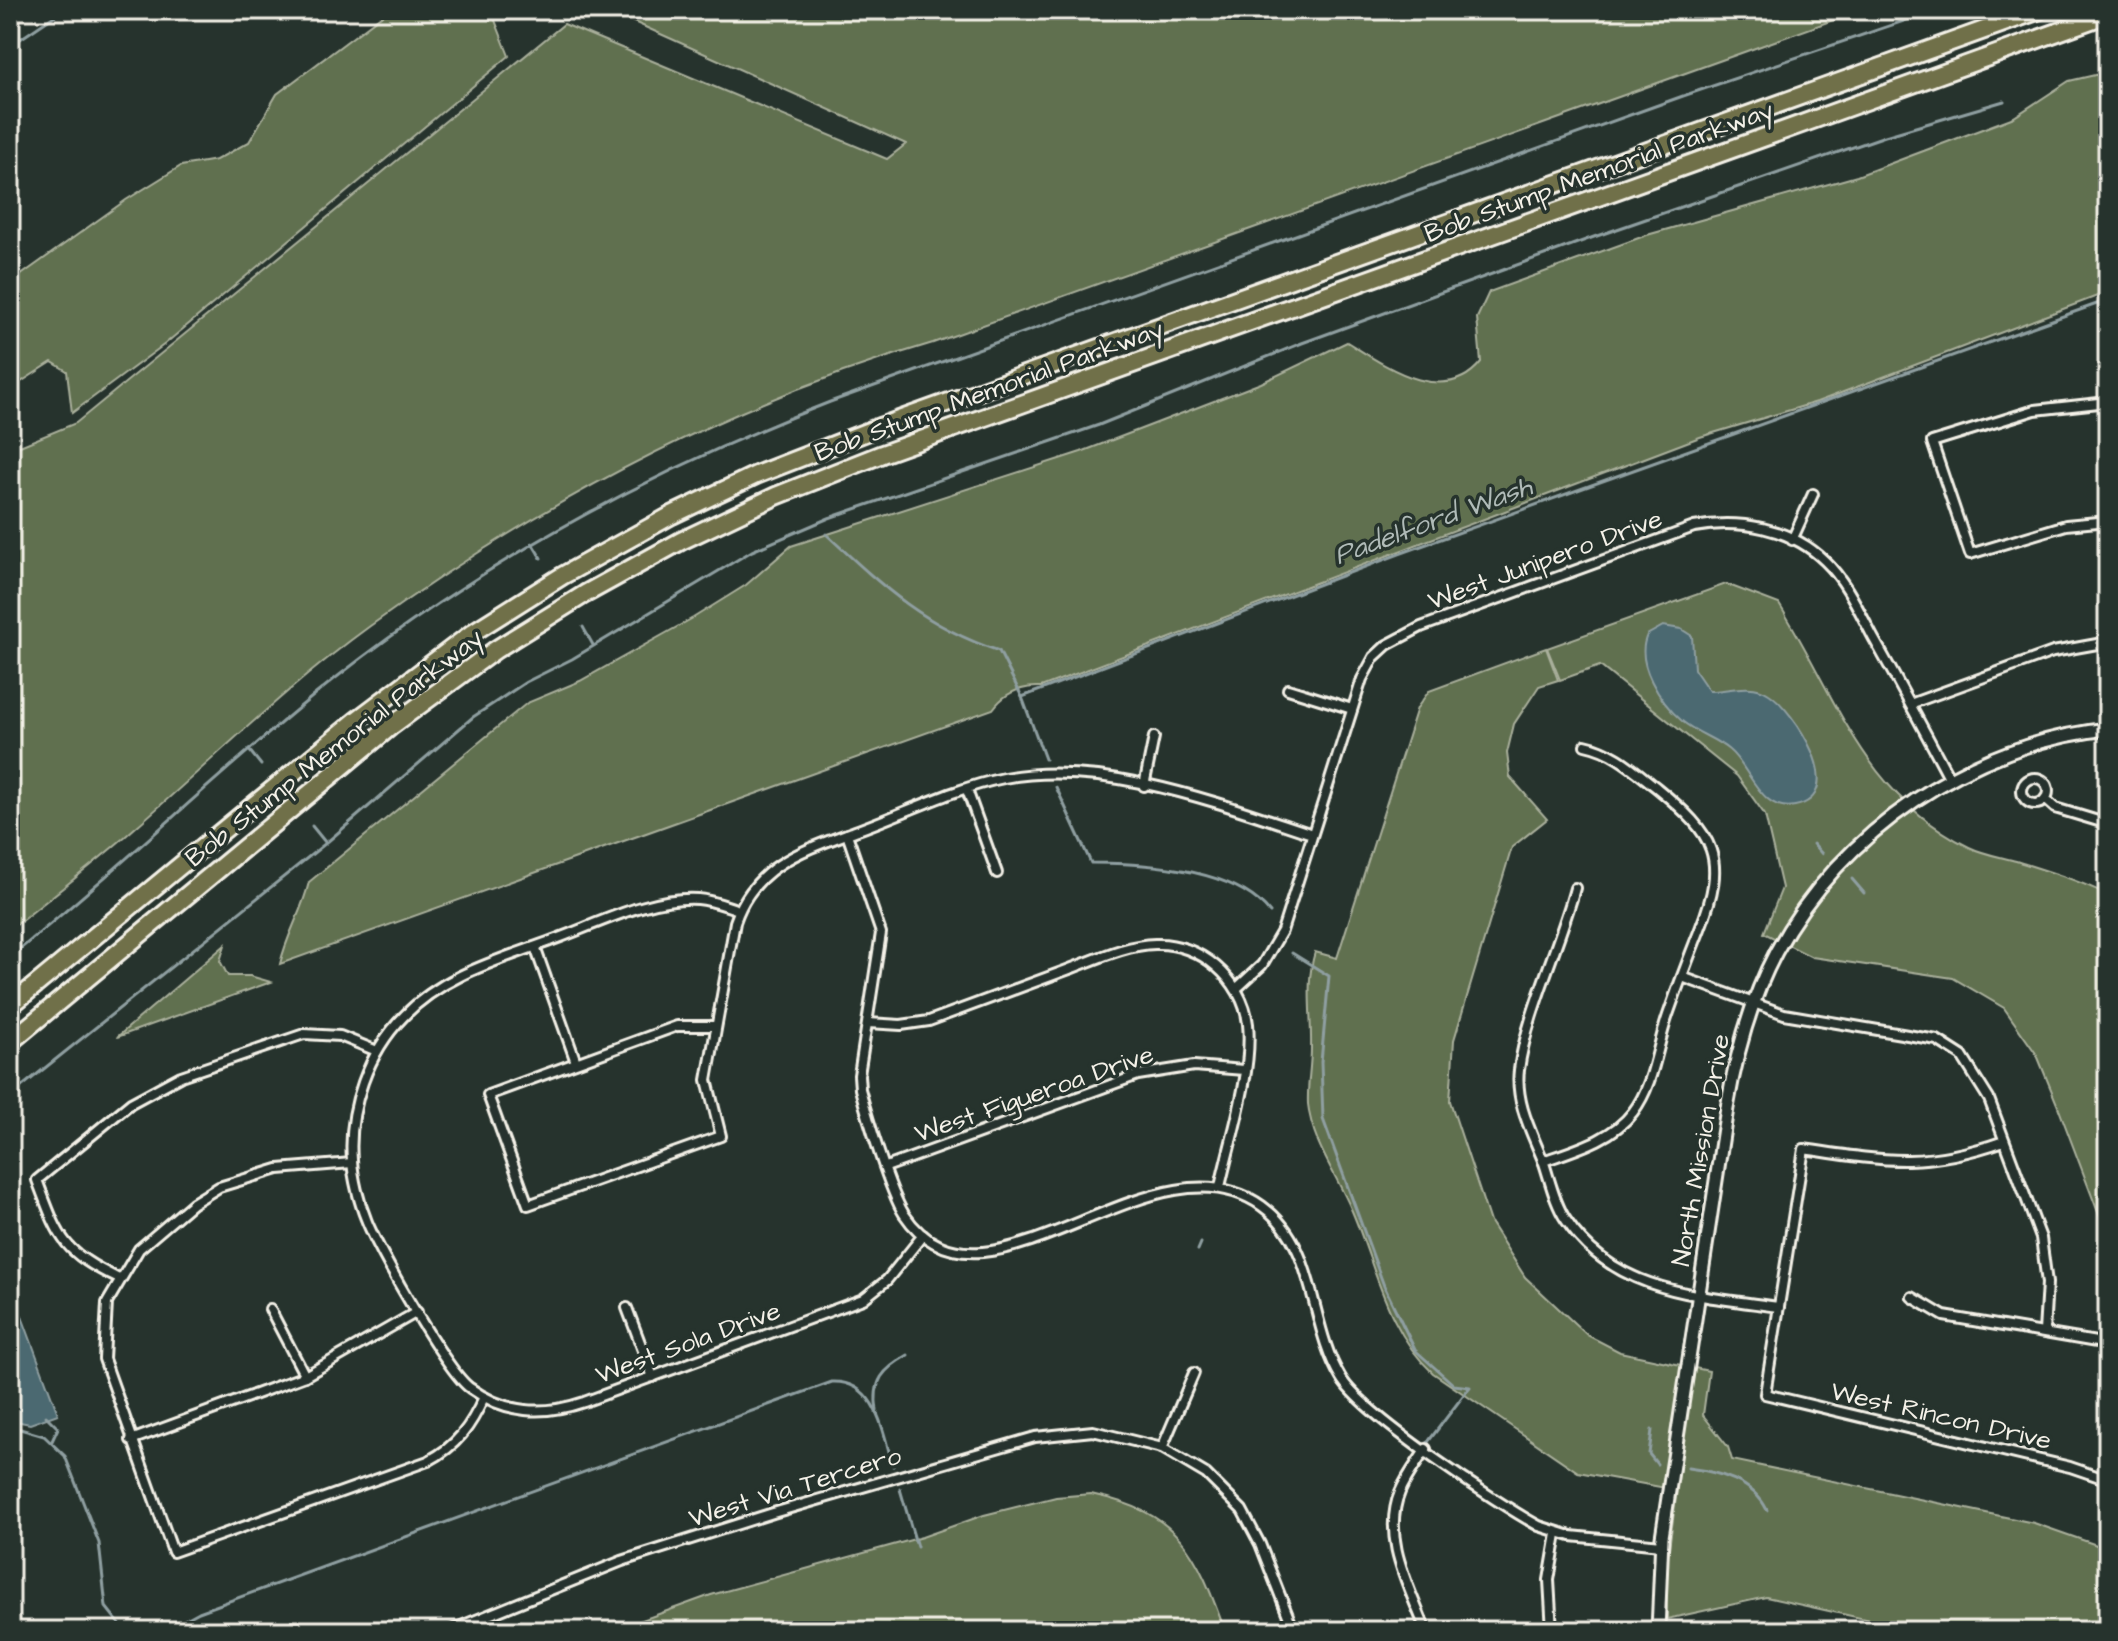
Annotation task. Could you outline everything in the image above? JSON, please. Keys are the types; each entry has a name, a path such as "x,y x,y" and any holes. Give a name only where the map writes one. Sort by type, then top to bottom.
{"highway":[{"path":"1859,75 2019,10"},
{"name":"Bob Stump Memorial Parkway","path":"10,1006 419,672 532,594 672,515 778,466 882,426 2040,10"},
{"name":"Bob Stump Memorial Parkway","path":"10,1042 439,690 553,613 691,536 776,496 882,454 2108,14"},
{"path":"1869,100 2108,26"}],"street":[{"path":"2108,402 2035,410 1932,442 1970,554 2066,525 2108,521"},
{"path":"1792,540 1813,494"},
{"name":"West Junipero Drive","path":"1236,989 1262,965 1275,945 1352,709 1374,657 1402,635 1421,627 1694,527 1717,523 1755,526 1792,540 1825,561 1839,579 1950,779"},
{"path":"1910,704 2053,652 2108,642"},
{"path":"1288,689 1352,709"},
{"name":"North Mission Drive","path":"1658,1631 1661,1545 1733,1071 1753,1003 1788,931 1830,876 1866,838 1950,779 2037,742 2108,729"},
{"path":"1144,786 1154,737"},
{"path":"1543,1161 1613,1132 1634,1111 1649,1079 1682,977 1712,900 1716,867 1706,839 1690,816 1623,761 1605,749 1585,745"},
{"path":"716,1026 677,1026 488,1095 528,1205 721,1136 707,1080 739,910 756,882 781,861 999,779 1059,773 1144,786 1223,805 1312,834"},
{"path":"967,790 997,873"},
{"path":"2045,799 2055,808 2108,824"},
{"path":"847,834 881,933 859,1075 860,1089 900,1207 923,1235 955,1251 990,1253 1174,1188 1220,1187 1260,1204 1284,1227 1298,1250 1330,1357 1342,1380 1366,1407 1523,1517 1557,1534 1661,1545"},
{"path":"1575,888 1519,1066 1521,1102 1564,1218 1603,1262 1653,1285 1779,1307 1804,1149 1918,1162 1958,1157 2004,1141"},
{"path":"119,1279 82,1261 58,1235 37,1180 131,1103 181,1076 304,1034 340,1036 377,1051 405,1014 439,986 535,947 664,902 700,899 739,910"},
{"path":"868,1023 901,1025 929,1021 1122,950 1172,944 1191,951 1224,973 1236,989 1249,1027 1244,1070 1220,1187"},
{"path":"535,947 576,1062"},
{"path":"1682,977 1797,1017 1937,1040 1962,1056 1974,1072 2004,1141 2041,1238 2047,1283 2044,1332"},
{"name":"West Sola Drive","path":"377,1051 358,1098 352,1163 366,1220 449,1367 467,1387 515,1410 550,1412 863,1299 887,1280 923,1235"},
{"name":"West Figueroa Drive","path":"886,1167 1138,1075 1194,1066 1244,1070"},
{"path":"352,1163 278,1169 219,1187 149,1239 119,1279 107,1303 104,1359 173,1552 428,1461 447,1451 471,1426 484,1397"},
{"path":"1912,1297 1944,1316 2108,1344"},
{"name":"West Rincon Drive","path":"1779,1307 1765,1394 2070,1467 2108,1480"},
{"path":"627,1308 653,1377"},
{"path":"270,1309 305,1376"},
{"path":"131,1440 305,1376 417,1312"},
{"path":"1162,1448 1194,1373"},
{"name":"West Via Tercero","path":"449,1631 622,1561 905,1474 1035,1437 1071,1431 1133,1438 1162,1448 1206,1474 1242,1510 1260,1544 1294,1631"},
{"path":"1426,1449 1401,1489 1393,1527 1398,1554 1426,1631"},
{"path":"1552,1631 1549,1580 1557,1534"}],"green space":[{"path":"389,10 491,10 509,56 165,344 72,413 67,371 52,362 10,389 10,283 126,200 181,166 216,160 249,142 277,94"},
{"path":"607,10 1861,10 933,343 857,367 783,395 640,460 502,538 339,649 105,854 10,930 10,450 76,423 564,24 887,159 906,144"},
{"path":"2108,72 2108,292 1817,402 1700,437 1041,687 1014,691 993,709 280,964 309,882 527,703 580,681 693,618 746,585 791,546 1081,452 1261,383 1347,342 1379,362 1414,378 1450,382 1466,375 1481,362 1477,318 1489,292 1647,235 1857,176 2014,117 2069,81"},
{"path":"1726,584 1779,604 1837,708 1877,771 1902,799 1933,825 1974,849 2062,876 2108,895 2108,1283 2107,1236 2037,1055 2004,1008 1953,978 1812,957 1764,933 1782,888 1765,815 1737,776 1600,666 1560,680 1547,648"},
{"path":"1546,648 1558,680 1539,686 1514,724 1507,753 1510,777 1547,819 1512,847 1454,1040 1450,1101 1490,1222 1525,1277 1587,1335 1620,1352 1709,1371 1703,1415 1728,1447 1732,1460 2034,1523 2108,1549 2108,1631 1919,1631 1766,1597 1667,1619 1666,1570 1677,1490 1578,1472 1433,1373 1417,1356 1393,1318 1352,1211 1320,1146 1310,1118 1312,964 1315,952 1337,958 1417,708 1429,691"},
{"path":"225,945 220,961 228,976 250,976 271,982 117,1037"},
{"path":"1091,1494 1145,1512 1180,1540 1204,1579 1225,1631 1059,1631 1025,1625 1007,1631 612,1631 711,1595 922,1537 984,1515 1056,1497"}],"water":[{"path":"1663,626 1681,629 1692,636 1694,669 1709,691 1762,690 1791,716 1803,733 1818,770 1818,786 1811,799 1795,806 1773,803 1764,796 1729,750 1687,725 1666,704 1652,682 1644,658 1647,635"},
{"path":"10,1284 58,1414 30,1424 10,1420"}],"waterway":[{"path":"10,46 63,10"},
{"path":"10,957 274,729 371,651 495,567 625,493 760,430 830,402 1683,96 1936,10"},
{"path":"10,1096 326,843 473,717 526,682 572,659 752,551 829,518 1099,425 1302,343 1594,237 1885,136 2004,101"},
{"name":"Padelford Wash","path":"1022,697 1399,554 2108,300"},
{"name":"Padelford Wash","path":"826,534 886,588 926,617 948,630 999,651 1022,697 1045,759"},
{"path":"532,543 541,558"},
{"path":"583,627 593,645"},
{"path":"249,750 261,765"},
{"path":"1056,787 1091,863 1162,867 1212,877 1235,886 1270,913"},
{"path":"312,826 325,842"},
{"path":"1813,844 1822,854"},
{"path":"1852,879 1864,893"},
{"path":"1292,953 1329,976 1321,1062 1323,1119 1384,1286 1415,1350 1454,1385 1470,1387"},
{"path":"1198,1250 1201,1243"},
{"path":"877,1411 876,1392 881,1377 908,1355"},
{"path":"164,1631 199,1612 832,1382 847,1384 868,1399 881,1424 893,1466"},
{"path":"1428,1442 1469,1388"},
{"path":"46,1416 58,1428 52,1441"},
{"path":"10,1426 44,1436 65,1456 99,1543 106,1607 125,1631"},
{"path":"1652,1430 1649,1454 1657,1464"},
{"path":"1688,1468 1711,1472 1744,1485 1767,1510"},
{"path":"900,1489 917,1547"}]}
